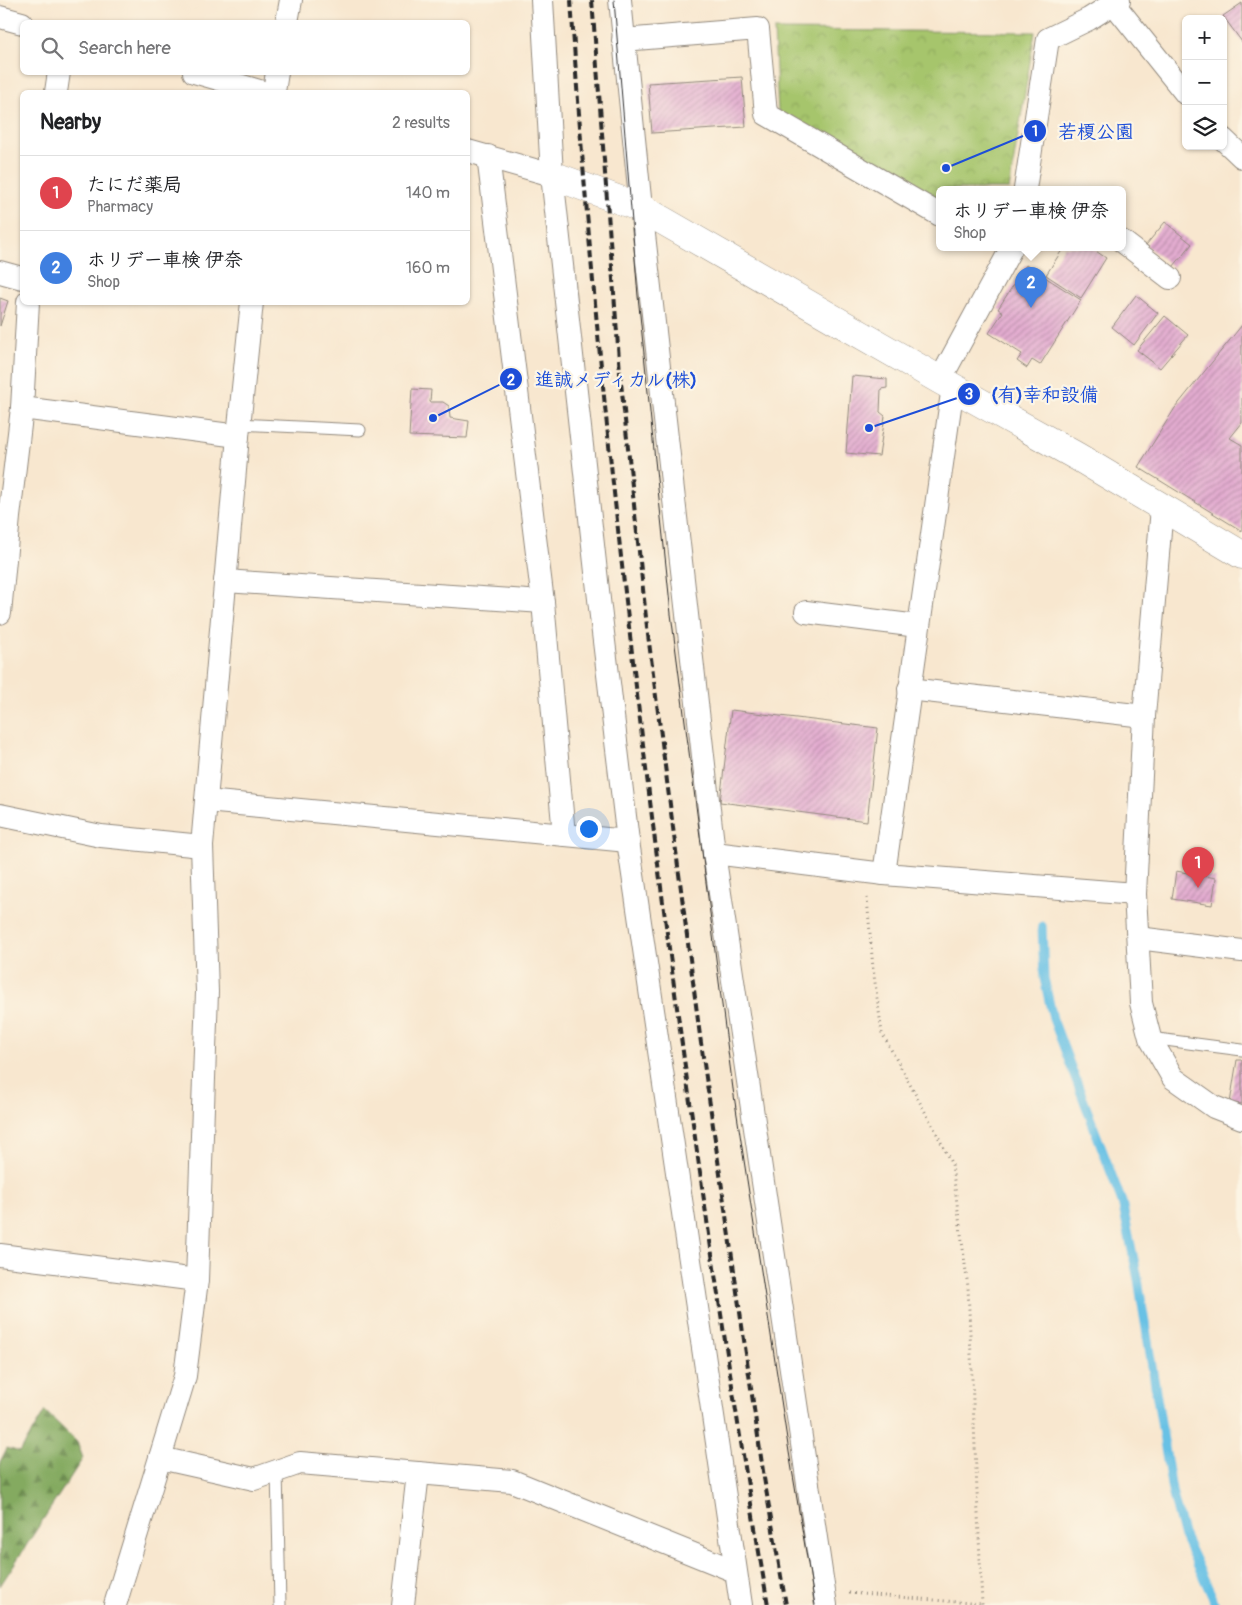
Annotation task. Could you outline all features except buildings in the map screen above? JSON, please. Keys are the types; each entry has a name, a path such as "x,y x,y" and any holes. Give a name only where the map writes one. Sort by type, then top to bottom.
{"street":[{"path":"287,20 291,0"},
{"path":"542,0 552,175 628,840 741,1605"},
{"path":"620,0 641,208 714,853 825,1598"},
{"path":"1026,186 1048,39 1087,9 1117,2 1182,89"},
{"path":"0,17 20,22"},
{"path":"623,40 758,29 766,114 936,212"},
{"path":"56,90 59,75"},
{"path":"204,75 256,90"},
{"path":"274,90 277,75"},
{"path":"1227,143 1242,157"},
{"path":"564,835 543,602 478,154 552,175 641,208 1078,457 1242,556"},
{"path":"1126,244 1170,278"},
{"path":"875,873 909,689 947,383 1005,251"},
{"path":"0,272 20,277"},
{"path":"0,613 4,516 22,408 28,305"},
{"path":"115,1605 185,1376 197,1280 207,992 202,846 238,430 252,305"},
{"path":"22,408 238,430"},
{"path":"1162,508 1144,716 1135,894 1141,1003 1150,1038 1173,1078 1214,1107 1242,1118"},
{"path":"225,581 543,602"},
{"path":"806,612 918,626"},
{"path":"909,689 1144,716"},
{"path":"206,801 628,840"},
{"path":"0,815 101,836 202,846"},
{"path":"714,853 875,873 1135,894"},
{"path":"1138,938 1242,952"},
{"path":"0,1255 197,1280"},
{"path":"160,1458 254,1479 300,1463 512,1481 735,1571"},
{"path":"403,1605 418,1473"}],"lane":[{"path":"238,430 360,430"},
{"path":"1150,1038 1242,1050"},
{"path":"277,1471 280,1605"}],"path":[{"path":"825,1598 982,1604 968,1287 952,1166 936,1132 882,1033 873,968 875,873"}],"green space":[{"path":"774,30 1035,32 1009,186 936,186 936,200 778,112"},
{"path":"45,1411 77,1442 83,1458 0,1586 0,1462 7,1448 20,1452"}],"waterway":[{"path":"1042,926 1044,978 1053,1019 1122,1202 1138,1279 1172,1491 1183,1534 1215,1605"}],"tram line":[{"path":"614,0 638,296 671,614 733,1089 789,1452 815,1605"}],"railway":[{"path":"571,0 596,313 641,729 707,1220 736,1413 768,1605"},
{"path":"592,0 620,373 647,627 700,1036 764,1478 786,1605"}],"place":[{"name":"若榎公園","path":"946,168"},
{"name":"ホリデー車検 伊奈","path":"1031,308"},
{"name":"進誠メディカル(株)","path":"433,418"},
{"name":"(有)幸和設備","path":"869,428"},
{"name":"たにだ薬局","path":"1198,888"}]}
